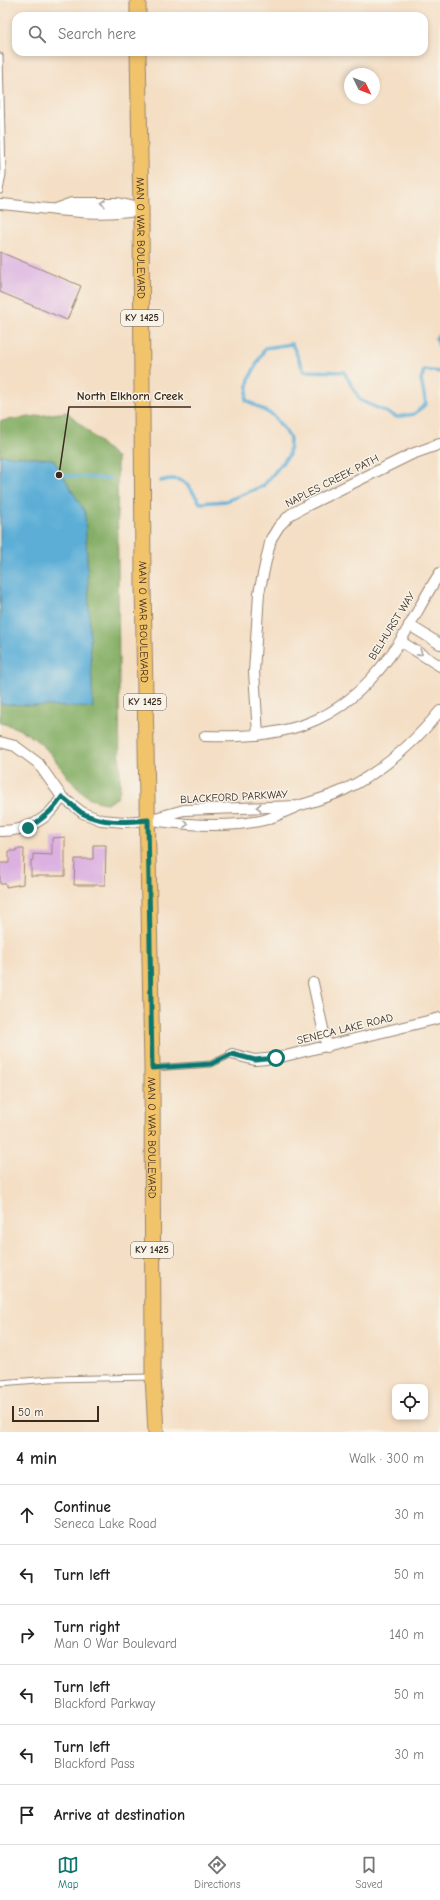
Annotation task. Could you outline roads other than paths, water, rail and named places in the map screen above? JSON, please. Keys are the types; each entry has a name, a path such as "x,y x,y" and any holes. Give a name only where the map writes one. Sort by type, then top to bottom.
{"main road":[{"path":"138,0 138,12"},
{"name":"MAN O WAR BOULEVARD","path":"138,56 141,209 142,585 148,820 152,1068 153,1377 156,1432"}],"street":[{"path":"0,204 72,212 118,213 141,209"},
{"name":"NAPLES CREEK PATH","path":"258,735 254,672 259,593 271,539 279,526 291,514 308,505 412,454 440,444"},
{"name":"BELHURST WAY","path":"205,736 258,735 275,733 305,725 342,705 373,677 400,641 440,573"},
{"path":"409,625 440,644"},
{"path":"400,641 440,666"},
{"name":"BLACKFORD PARKWAY","path":"148,820 184,825 225,824 264,820 298,806 322,800 345,790 387,764 424,730 440,711"},
{"name":"BLACKFORD PARKWAY","path":"0,742 15,746 38,763 62,797 83,813 101,820 124,822 148,820 184,810 298,806"},
{"path":"0,831 28,828 40,821 58,804 62,797"},
{"path":"313,983 327,1047"},
{"name":"SENECA LAKE ROAD","path":"232,1054 255,1060 269,1058 327,1047 440,1018"}],"lane":[{"path":"0,56 1,146 3,174 0,191"},
{"path":"152,1068 211,1064 232,1054"},
{"path":"0,1383 50,1379 153,1377"}],"water":[{"path":"0,455 53,459 85,512 93,708 0,704"}],"waterway":[{"path":"440,334 436,338 440,347"},
{"path":"161,481 169,479 181,480 189,487 200,503 226,501 263,486 289,455 290,438 274,416 246,400 249,379 265,348 292,344 304,371 344,372 360,400 397,417 414,414 426,404 421,380 424,370 440,372"},
{"path":"59,475 110,479"}],"place":[{"name":"North Elkhorn Creek","path":"59,475"}]}
